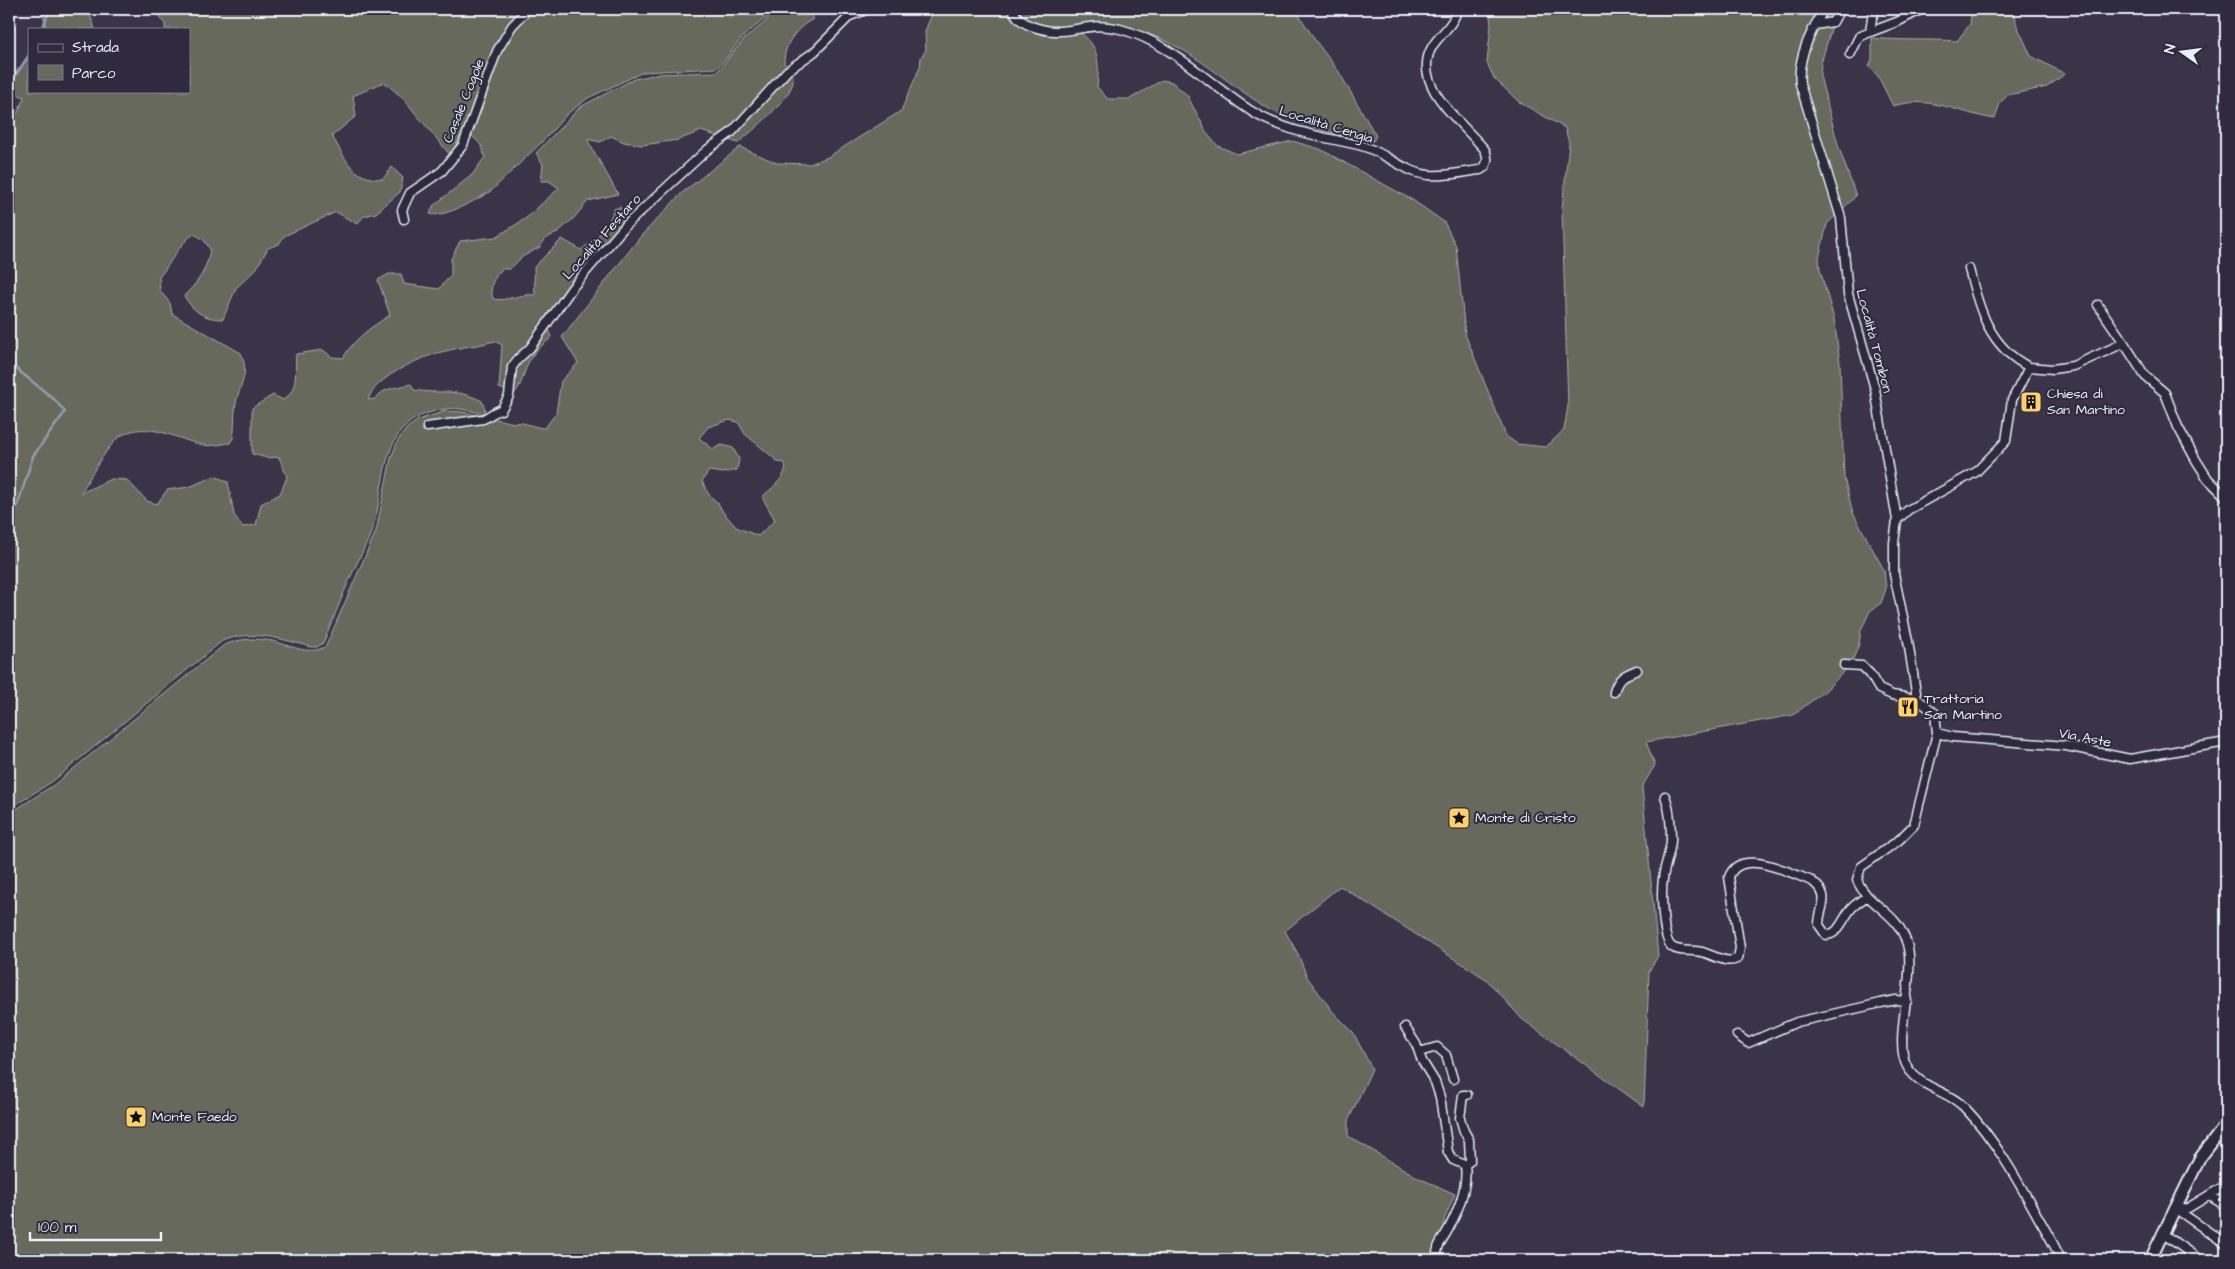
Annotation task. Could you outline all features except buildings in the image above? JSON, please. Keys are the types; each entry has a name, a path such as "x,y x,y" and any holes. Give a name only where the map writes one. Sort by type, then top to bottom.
{"street":[{"name":"Casale Cogole","path":"404,218 402,210 410,193 442,170 464,145 498,51 512,26 528,9"},
{"name":"Località Festaro","path":"427,427 483,419 494,411 501,410 509,396 512,367 530,348 572,288 626,225 707,150 732,132 787,71 814,52 850,16 868,9"},
{"name":"Località Cengia","path":"1013,9 1024,23 1046,31 1060,32 1091,26 1120,29 1145,38 1183,61 1251,111 1265,119 1318,136 1364,146 1405,168 1426,175 1484,168 1487,160 1485,150 1436,96 1426,65 1429,52 1453,20 1457,9"},
{"name":"Località Tombon","path":"1824,9 1802,58 1799,75 1800,84 1842,218 1848,294 1875,389 1897,520"},
{"path":"1815,26 1833,22 1840,9"},
{"path":"1870,32 1872,18 1876,9"},
{"path":"1850,54 1859,37 1897,22 1922,9"},
{"path":"1969,269 1982,317 1988,327 2013,356 2029,367 2052,369 2073,366 2124,343"},
{"path":"2098,305 2145,376 2165,393 2178,427 2196,460 2208,479 2226,497"},
{"path":"1917,699 1908,641 1894,574 1894,543 1897,520 1908,510 1966,479 1982,467 2006,441 2012,400 2029,367"},
{"path":"1844,664 1862,666 1870,674 1879,689 1892,695 1917,699 1935,713 1938,733 1914,825 1899,840 1861,867 1857,880 1867,896 1885,910 1898,924 1907,945 1909,961 1903,1039 1904,1056 1907,1066 1924,1084 1963,1105 1981,1127 2020,1183 2061,1260"},
{"path":"1614,692 1617,682 1623,675 1637,670"},
{"name":"Via Aste","path":"1938,733 1952,737 2066,746 2130,759 2226,742"},
{"path":"1665,796 1669,805 1671,842 1662,882 1663,914 1667,941 1676,949 1702,951 1728,961 1738,958 1740,948 1729,877 1735,869 1750,863 1760,862 1812,881 1818,886 1824,896 1819,925 1826,935 1836,932 1850,909 1867,896"},
{"path":"1737,1034 1748,1043 1797,1022 1896,1000 1907,1001"},
{"path":"1405,1027 1435,1082 1440,1097 1448,1152 1453,1160 1465,1165"},
{"path":"1419,1052 1437,1047 1446,1056 1454,1079"},
{"path":"1465,1165 1470,1161 1469,1140 1460,1118 1463,1095 1468,1095"},
{"path":"2150,1260 2200,1158 2226,1124"},
{"path":"1437,1260 1438,1243 1447,1232 1459,1207 1467,1178 1465,1165"},
{"path":"2176,1209 2188,1208 2226,1185"},
{"path":"2210,1196 2226,1206"},
{"path":"2176,1209 2226,1244"},
{"path":"2162,1233 2200,1260"}],"green space":[{"path":"36,9 91,9 89,12 95,28 46,28 43,14"},
{"path":"153,9 775,9 742,38 727,58 716,68 643,72 588,98 567,114 545,139 491,191 452,211 436,215 430,214 433,206 472,175 485,157 481,145 468,132 460,136 451,156 402,97 384,82 353,96 356,116 332,136 351,167 364,176 383,179 392,167 403,178 400,192 376,213 364,216 357,224 336,212 284,236 279,244 268,248 256,269 236,288 223,319 210,318 200,314 184,296 202,275 210,249 203,239 194,234 188,238 159,277 160,291 170,303 172,314 241,353 245,369 236,402 233,438 230,443 206,446 153,430 134,431 124,434 112,444 81,493 111,479 127,480 147,501 157,504 167,490 189,487 215,476 228,482 234,515 243,527 256,525 261,504 280,494 287,477 279,457 267,458 252,454 252,408 273,395 283,400 288,396 294,385 296,354 323,350 332,357 343,358 364,334 390,315 378,280 389,274 401,274 404,284 439,289 451,275 451,259 460,241 496,237 525,219 559,188 549,181 541,181 543,164 536,153 580,107 634,79 658,74 717,72 744,39 764,23 777,9 814,9 813,19 796,32 786,49 784,63 793,77 792,86 787,95 771,113 738,143 701,131 678,140 642,145 624,142 611,136 600,142 587,139 618,194 588,201 574,218 557,233 546,238 540,247 522,257 510,269 502,269 493,282 491,290 493,299 535,295 534,267 562,239 581,250 601,232 614,209 620,207 630,225 585,272 548,327 552,337 531,357 514,394 499,388 502,345 495,341 448,350 421,359 388,376 372,392 368,400 375,399 382,392 391,388 411,384 414,390 464,394 482,401 485,409 483,414 456,409 443,409 428,413 412,421 400,432 386,462 372,530 323,643 317,647 312,647 267,636 233,637 222,641 53,781 9,809 9,127 24,97 11,92 10,78 28,59 28,92 190,92 190,28 165,28 165,24"},
{"path":"934,9 1295,9 1339,72 1376,136 1373,141 1321,130 1283,116 1253,99 1201,61 1164,40 1117,27 1074,30 1089,40 1093,46 1098,61 1097,87 1108,99 1130,99 1162,80 1172,82 1187,95 1208,135 1218,146 1237,154 1292,141 1320,149 1414,201 1444,222 1456,246 1465,334 1506,436 1517,444 1546,447 1564,430 1568,406 1562,209 1569,143 1565,128 1519,102 1494,78 1487,63 1491,24 1489,9 1837,9 1821,63 1820,76 1838,145 1856,196 1827,224 1819,258 1820,270 1834,319 1840,363 1844,478 1853,513 1884,570 1886,589 1881,603 1870,611 1861,630 1859,644 1851,664 1826,690 1793,715 1646,742 1655,765 1642,787 1658,956 1649,971 1644,1107 1522,1019 1486,979 1340,886 1285,931 1298,954 1307,977 1333,1012 1353,1032 1372,1069 1348,1121 1348,1136 1419,1178 1455,1194 1444,1220 1445,1236 1432,1255 1418,1260 9,1260 9,814 55,784 224,645 240,640 255,639 274,641 304,650 319,649 326,646 376,531 391,458 398,440 407,428 418,420 446,411 463,412 545,428 556,413 561,381 578,363 562,337 641,236 682,193 740,147 777,163 810,164 828,157 901,111 920,67 921,57 926,50 925,31","holes":["729,420 738,422 745,434 777,462 785,463 786,468 782,477 762,497 775,520 758,536 736,527 718,503 709,495 702,481 709,471 724,473 737,470 739,459 733,448 722,445 713,449 699,438 708,427"]},
{"path":"1972,9 2015,9 2016,23 2031,56 2065,74 2047,87 2008,95 2000,103 1995,119 1932,104 1907,103 1893,106 1878,76 1869,67 1872,59 1872,38 1957,41 1970,24"}],"waterway":[{"path":"42,28 50,9"},
{"path":"9,85 28,56"},
{"path":"9,363 54,399 65,412 33,456 17,507"},
{"path":"9,532 14,516"}],"place":[{"name":"Chiesa di San Martino","path":"2031,402"},
{"name":"Trattoria San Martino","path":"1908,707"},
{"name":"Monte di Cristo","path":"1459,818"},
{"name":"Monte Faedo","path":"136,1117"}]}
